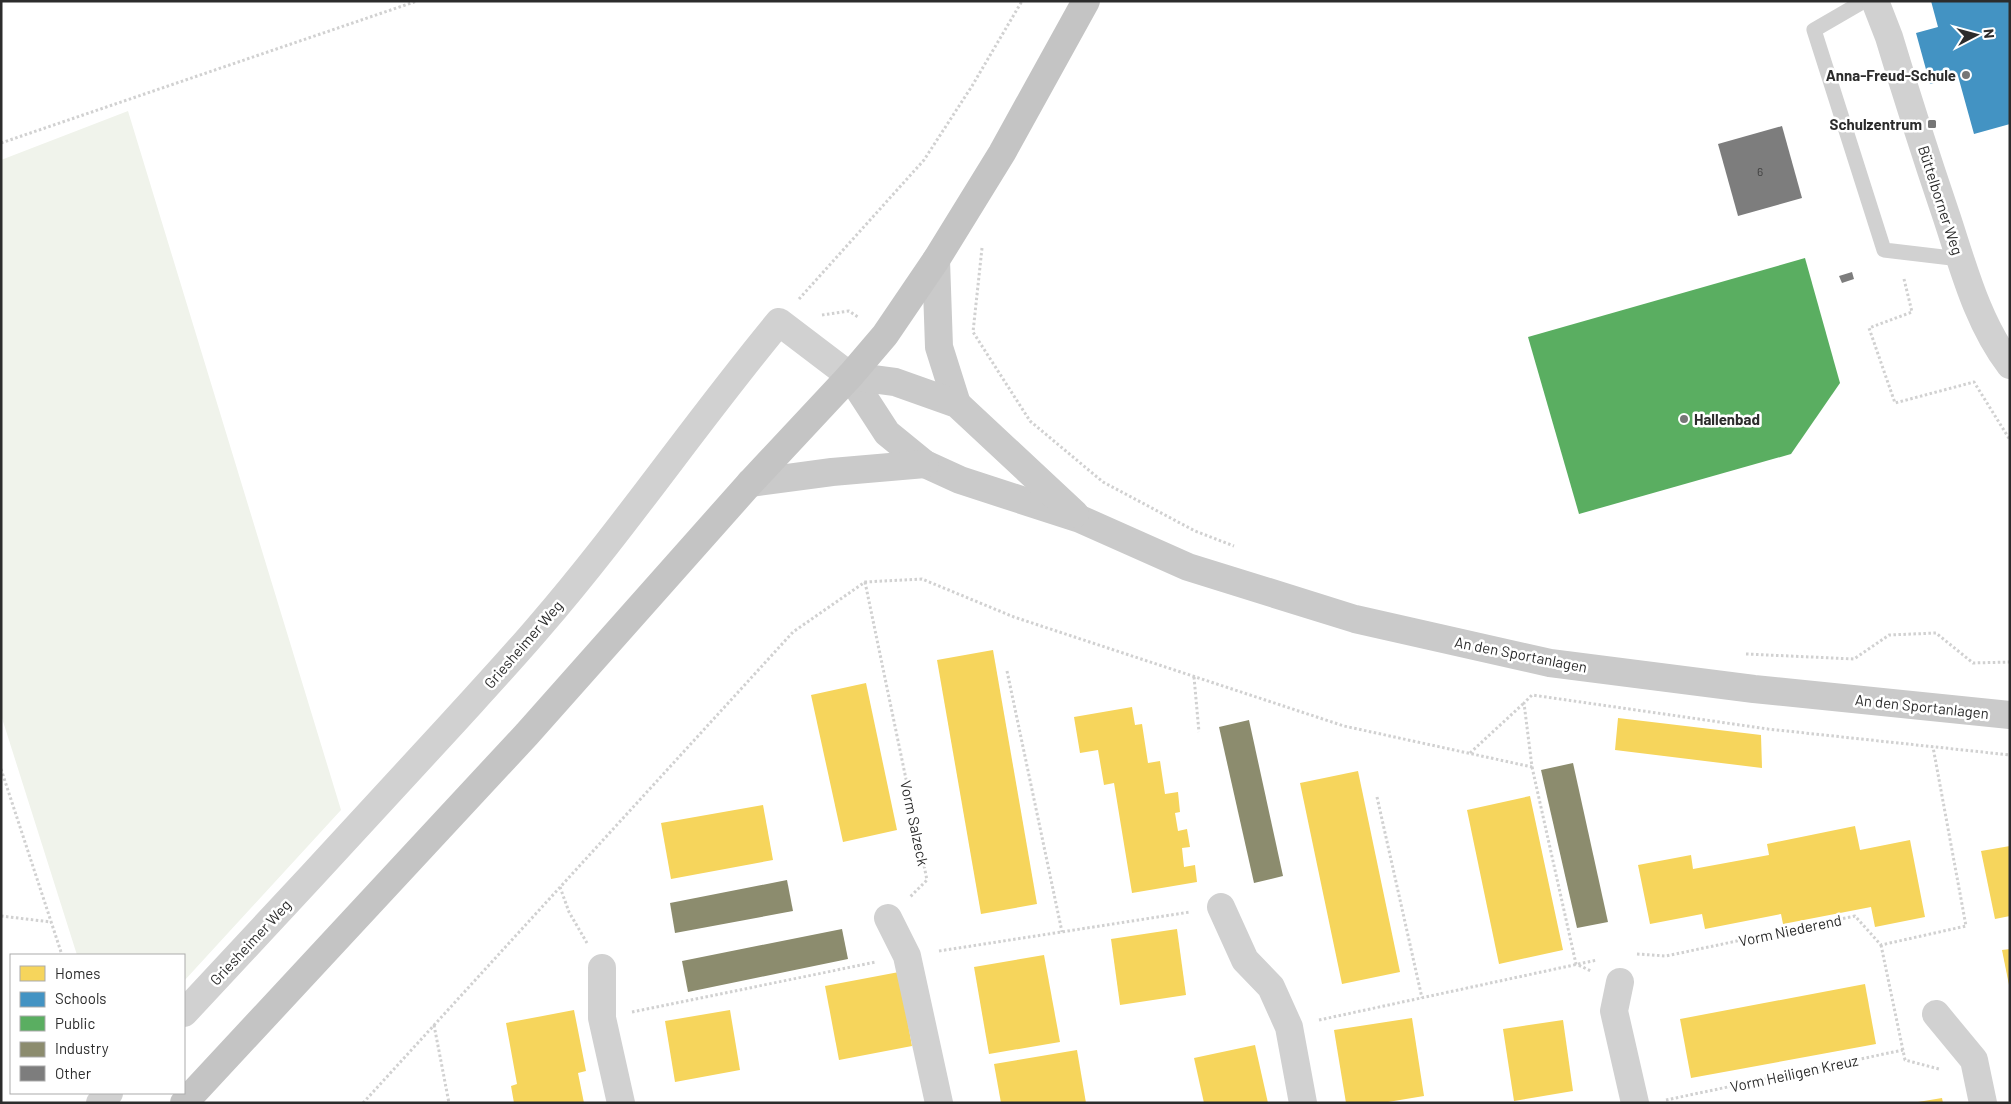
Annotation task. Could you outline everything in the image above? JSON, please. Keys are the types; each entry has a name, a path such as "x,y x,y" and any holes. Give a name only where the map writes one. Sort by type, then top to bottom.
{"main road":[{"path":"184,1103 527,734 750,483 850,376 885,335 936,260 1002,153 1086,1"},
{"path":"936,260 939,346 956,404"},
{"path":"850,376 895,382 956,404 1019,460 1080,519"},
{"path":"850,376 887,433 925,464 960,480 1080,519"},
{"path":"750,483 832,472 925,464"},
{"name":"An den Sportanlagen","path":"1080,519 1188,567 1355,619 1550,663 1754,689 2010,715"}],"street":[{"name":"Büttelborner Weg","path":"1875,1 1889,37 1960,259 1978,308 1998,350 2010,365"},
{"path":"779,322 850,376"},
{"name":"Griesheimer Weg","path":"185,1012 360,824 538,628 621,527 710,411 731,380 779,322"},
{"path":"1221,907 1245,960 1271,987 1289,1027 1303,1103"},
{"path":"888,918 907,956 940,1103"},
{"path":"602,968 602,1018 621,1103"},
{"path":"1620,982 1614,1011 1635,1103"},
{"path":"1936,1014 1974,1060 1983,1103"}],"lane":[{"path":"1864,1 1814,30 1884,250 1960,259"}],"path":[{"path":"1,143 417,1"},
{"path":"779,322 924,160 972,86 1022,1"},
{"path":"1906,287 1912,312 1870,328 1895,403 1974,382 2010,440"},
{"path":"973,332 1030,421 1103,482 1195,531 1240,548"},
{"path":"363,1103 793,632 865,582 922,579 1014,617 1344,726 1532,767"},
{"name":"Vorm Salzeck","path":"865,582 927,880 888,918"},
{"path":"1738,653 1854,659 1889,635 1936,633 1974,663 2010,662"},
{"path":"1008,671 1062,932"},
{"path":"1194,677 1199,732"},
{"path":"1470,753 1532,695 1768,729 2010,755"},
{"path":"1524,703 1532,767 1576,964"},
{"name":"Vorm Niederend","path":"1628,954 1666,956 1855,916 1880,945 1966,926 1933,747"},
{"path":"1,769 62,954"},
{"path":"1378,796 1422,998"},
{"path":"560,887 570,912 602,968"},
{"path":"602,1018 907,956 1221,907"},
{"path":"1,916 51,922"},
{"path":"1289,1027 1602,959"},
{"path":"1576,964 1620,982"},
{"path":"434,1025 449,1103"},
{"name":"Vorm Heiligen Kreuz","path":"1664,1101 1903,1050"}],"shaded area":[{"path":"128,111 341,810 185,980 185,954 77,954 1,715 1,160"}],"building: Homes":[{"path":"993,650 1037,904 981,914 937,660"},
{"path":"866,683 897,830 843,842 811,695"},
{"path":"1132,707 1135,725 1142,724 1148,763 1160,761 1165,794 1178,792 1180,812 1175,813 1178,831 1187,829 1190,847 1182,848 1184,867 1195,865 1197,882 1132,893 1114,783 1104,785 1098,750 1080,753 1074,717"},
{"path":"1618,718 1761,735 1762,768 1615,750"},
{"path":"1358,771 1400,972 1342,984 1300,783"},
{"path":"1530,796 1563,950 1499,964 1467,810"},
{"path":"763,805 773,860 671,879 661,823"},
{"path":"1855,826 1860,850 1910,840 1925,917 1875,927 1871,907 1783,924 1781,914 1705,929 1702,914 1650,924 1638,865 1691,855 1693,869 1769,855 1767,844"},
{"path":"2010,846 2010,916 1995,919 1981,851"},
{"path":"1177,929 1186,995 1120,1005 1111,939"},
{"path":"2010,949 2010,985 2009,985 2002,950"},
{"path":"1044,955 1060,1042 989,1054 974,967"},
{"path":"899,972 912,1046 839,1060 825,986"},
{"path":"1865,984 1876,1044 1691,1078 1680,1019"},
{"path":"574,1010 586,1071 578,1073 584,1103 514,1103 511,1086 517,1084 506,1023"},
{"path":"730,1010 740,1070 675,1082 665,1021"},
{"path":"1412,1018 1424,1096 1382,1103 1346,1103 1334,1030"},
{"path":"1563,1020 1573,1091 1514,1101 1503,1029"},
{"path":"1255,1045 1268,1103 1204,1103 1194,1058"},
{"path":"1077,1050 1086,1103 1001,1103 994,1064"},
{"path":"1942,1098 1943,1103 1918,1103 1918,1102"}],"building: Schools":[{"name":"Anna-Freud-Schule","path":"1931,1 2010,1 2010,124 1974,134 1958,76 1930,84 1916,33 1938,27"}],"building: Public":[{"name":"Hallenbad","path":"1805,258 1840,383 1791,454 1579,514 1528,337"}],"building: Industry":[{"path":"1249,720 1283,876 1254,883 1219,727"},
{"path":"1573,763 1608,922 1577,928 1541,770"},
{"path":"787,880 793,911 675,933 670,903"},
{"path":"842,929 848,959 688,992 682,961"}],"building: Other":[{"path":"1782,126 1802,198 1738,216 1718,144"},
{"path":"1852,272 1854,279 1842,283 1839,276"}],"place":[{"name":"Anna-Freud-Schule","path":"1966,75"},
{"name":"Schulzentrum","path":"1932,124"},
{"name":"Hallenbad","path":"1684,419"}]}
